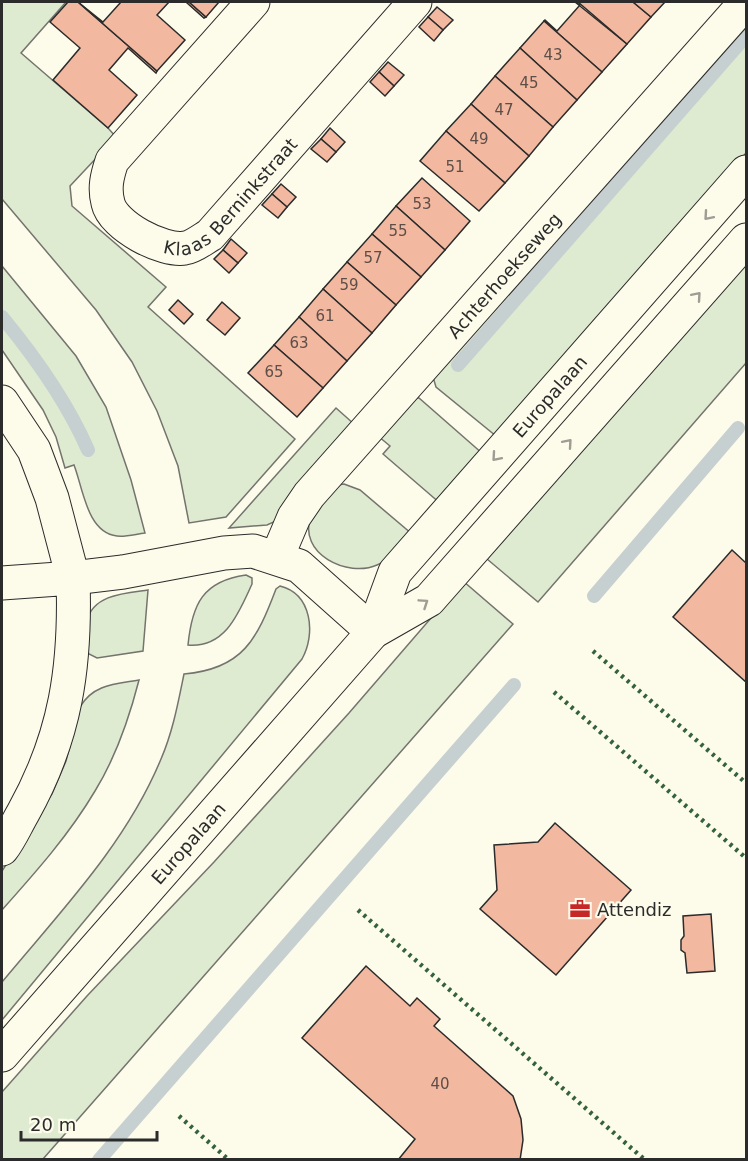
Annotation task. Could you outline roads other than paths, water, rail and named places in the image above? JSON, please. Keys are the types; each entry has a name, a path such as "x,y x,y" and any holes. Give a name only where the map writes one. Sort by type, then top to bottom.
{"street":[{"name":"Klaas Berninkstraat","path":"253,2 112,161 105,184 108,206 125,226 159,245 186,248 210,235 415,2"},
{"name":"Achterhoekseweg","path":"277,557 294,517 309,495 746,2"},
{"name":"Europalaan","path":"373,632 395,572 747,172"},
{"name":"Europalaan","path":"2,1055 373,632 429,600 747,240"},
{"path":"2,402 34,450 52,498 74,578 74,615 65,709 56,741 39,784 2,849"},
{"path":"2,583 123,572 224,553 253,551 299,566 373,632"}],"waterway":[{"path":"458,365 746,36"},
{"path":"2,317 50,380 88,450"},
{"path":"594,596 738,428"},
{"path":"99,1160 514,685"}],"place":[{"name":"Attendiz","path":"580,909"}]}
